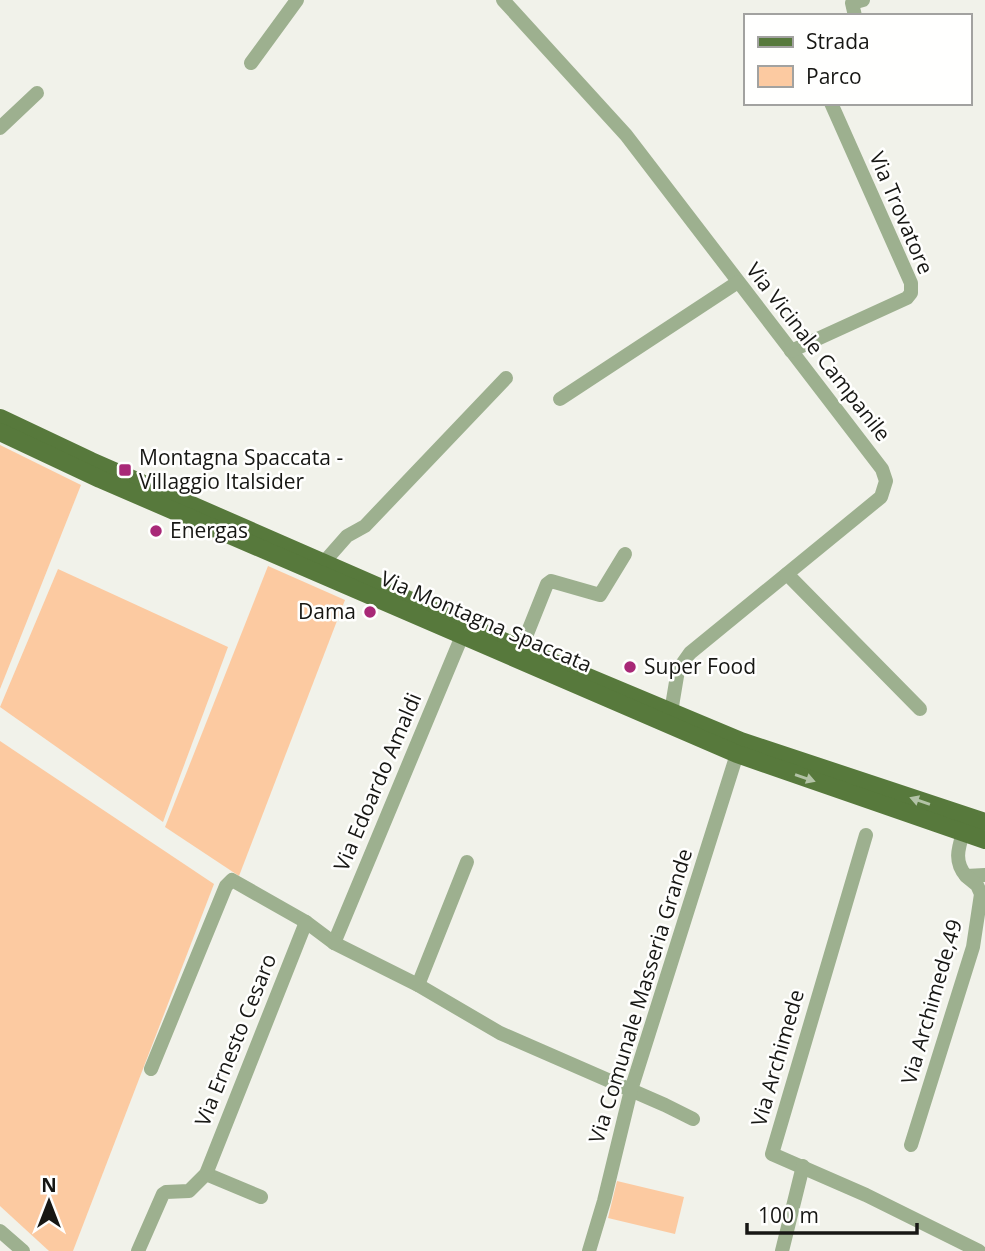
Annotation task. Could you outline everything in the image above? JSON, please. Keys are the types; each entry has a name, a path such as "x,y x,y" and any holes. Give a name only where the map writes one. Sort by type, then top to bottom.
{"main road":[{"name":"Via Montagna Spaccata","path":"0,418 521,649 741,741 985,822"},
{"name":"Via Montagna Spaccata","path":"0,432 100,479 737,754 985,839"}],"street":[{"path":"251,63 297,0"},
{"name":"Via Vicinale Campanile","path":"503,0 626,135 882,469 886,481 881,497 683,661 678,670 671,712"},
{"path":"855,14 852,3 863,0"},
{"path":"0,128 37,93"},
{"name":"Via Trovatore","path":"791,351 907,298 911,293 911,283 832,105"},
{"path":"560,399 738,282"},
{"path":"325,561 347,536 365,526 506,378"},
{"name":"Via Montagna Spaccata","path":"521,649 547,584 551,581 600,596 625,554"},
{"path":"787,574 920,709"},
{"name":"Via Edoardo Amaldi","path":"334,943 461,636"},
{"name":"Via Comunale Masseria Grande","path":"589,1251 631,1090 737,754"},
{"path":"963,833 957,859 960,869 966,876 985,875"},
{"name":"Via Archimede","path":"866,835 772,1154 803,1166 979,1251"},
{"path":"418,985 467,862"},
{"name":"Via Archimede,49","path":"911,1145 973,947 981,894 966,876"},
{"path":"151,1069 226,886 232,880 306,922 334,943 418,985 517,1042 693,1119"},
{"name":"Via Ernesto Cesaro","path":"206,1174 306,922"},
{"path":"782,1251 803,1166"},
{"path":"138,1251 163,1194 189,1191 206,1174 261,1197"},
{"path":"0,1231 23,1251"}],"green space":[{"path":"0,445 81,485 0,689"},
{"path":"268,566 345,600 239,876 165,827"},
{"path":"58,569 228,647 163,822 0,707"},
{"path":"0,741 214,884 73,1251 49,1251 0,1206"},
{"path":"617,1181 684,1197 675,1234 608,1218"}],"place":[{"name":"Montagna Spaccata - Villaggio Italsider","path":"125,470"},
{"name":"Energas","path":"156,531"},
{"name":"Dama","path":"370,612"},
{"name":"Super Food","path":"630,667"}]}
